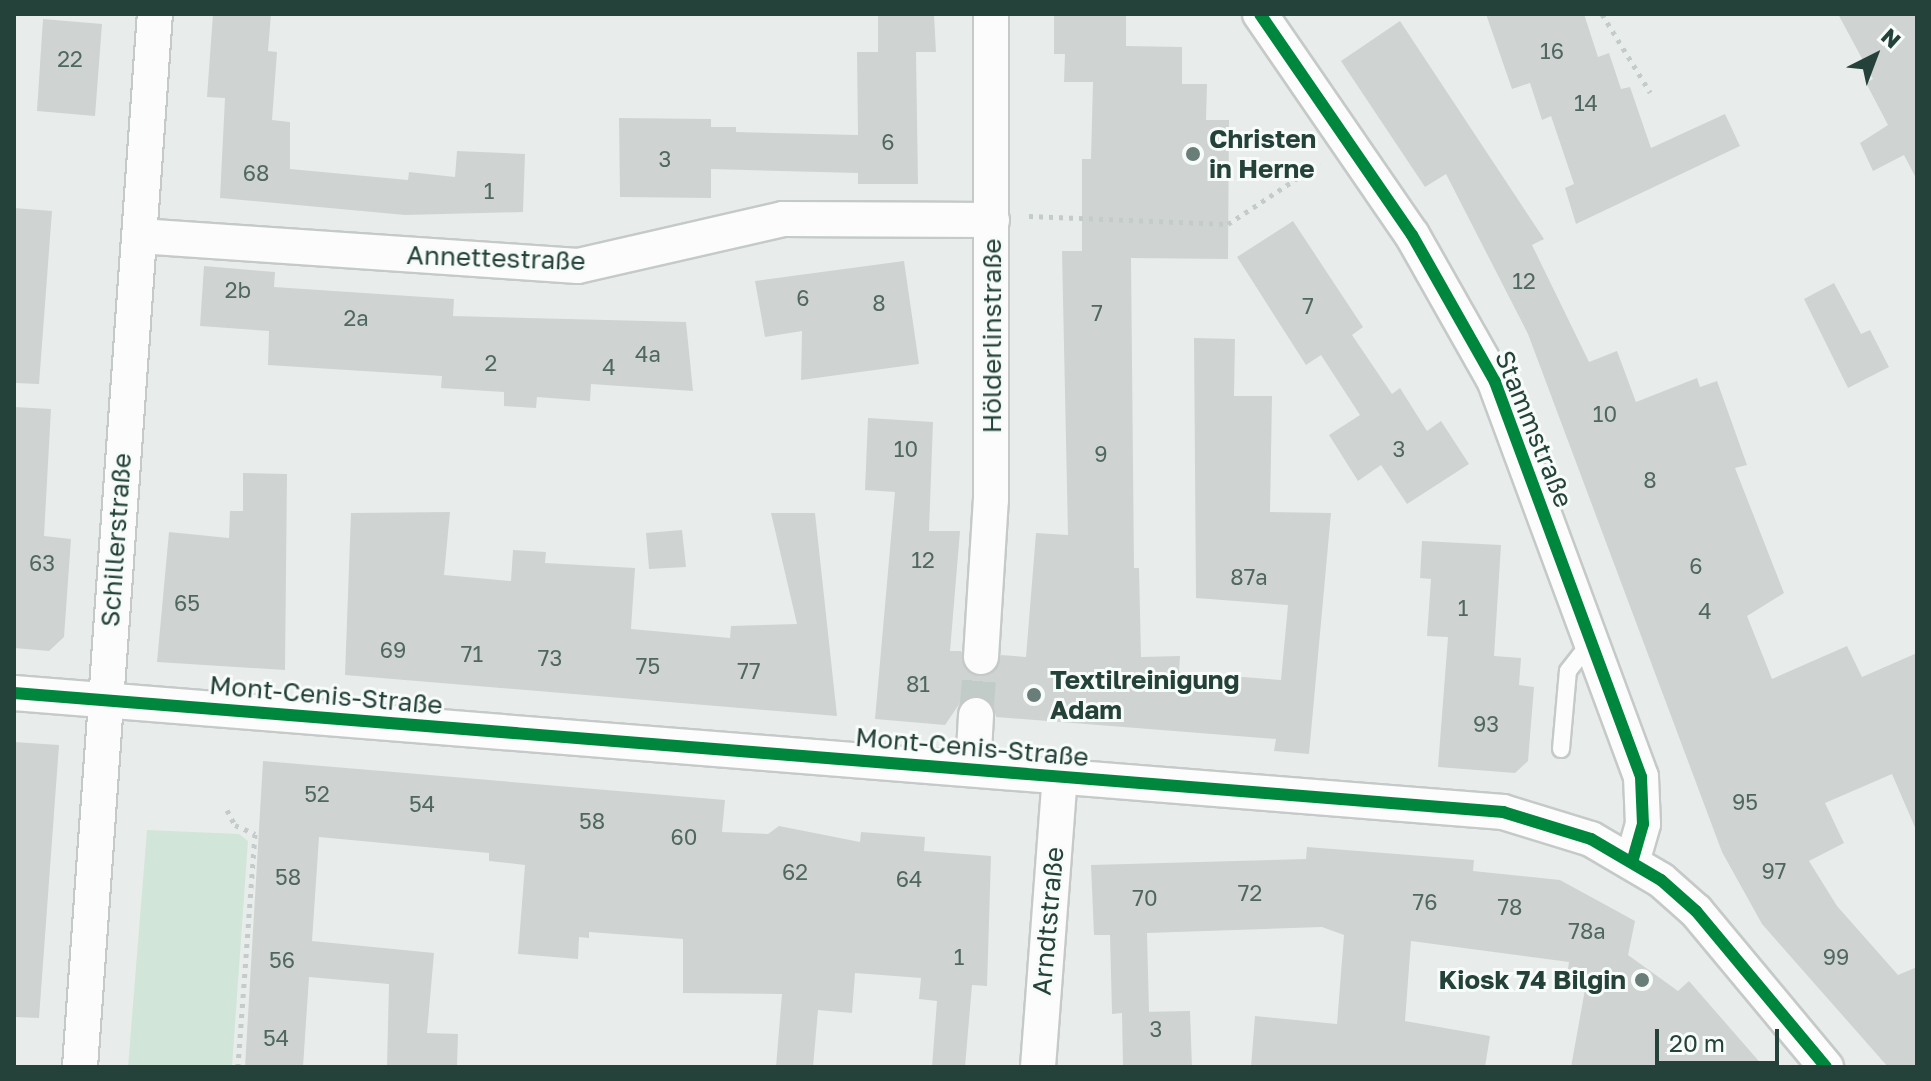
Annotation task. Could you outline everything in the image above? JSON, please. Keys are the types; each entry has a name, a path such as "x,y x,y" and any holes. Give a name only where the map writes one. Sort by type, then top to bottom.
{"street":[{"name":"Schillerstraße","path":"80,1067 155,14"},
{"name":"Hölderlinstraße","path":"981,657 991,500 991,14"},
{"name":"Stammstraße","path":"1260,14 1412,235 1495,382 1641,777 1643,824 1633,860"},
{"name":"Annettestraße","path":"139,236 578,266 783,219 992,220"},
{"name":"Mont-Cenis-Straße","path":"14,693 1503,812 1547,822 1633,860 1696,911 1826,1067"},
{"path":"973,769 976,715"},
{"name":"Arndtstraße","path":"1038,1067 1060,776"}],"lane":[{"path":"1561,749 1568,671 1591,642"}],"path":[{"path":"1602,14 1650,92"},
{"path":"1052,217 1228,224 1349,144"},
{"path":"227,810 235,825 255,834 238,1067"}],"green space":[{"path":"147,830 239,834 248,841 232,1067 128,1067"}],"building":[{"path":"213,14 271,14 268,51 277,52 272,120 290,122 290,169 408,180 409,172 455,177 457,151 525,154 523,212 405,215 220,198 225,98 207,97"},
{"path":"878,14 934,14 936,52 916,52 918,184 858,184 858,173 711,169 711,198 620,197 619,118 711,119 711,127 736,127 736,132 858,135 857,52 878,52"},
{"path":"1054,14 1126,14 1126,46 1182,47 1182,84 1207,84 1206,120 1229,120 1228,259 1131,258 1134,568 1139,568 1141,657 1180,656 1179,672 1281,680 1288,605 1196,598 1194,338 1235,339 1234,396 1272,396 1270,512 1331,513 1309,754 1274,751 1276,739 996,717 993,705 978,695 960,703 945,725 875,719 895,492 865,490 868,418 933,422 929,531 960,531 950,651 961,651 971,674 991,674 1001,655 1026,657 1036,533 1068,535 1062,251 1082,251 1082,159 1091,159 1093,82 1064,82 1065,54 1054,54"},
{"path":"1486,14 1584,14 1598,57 1609,53 1621,89 1630,87 1651,148 1725,114 1740,146 1576,224 1565,188 1574,184 1551,116 1542,120 1530,83 1512,89"},
{"path":"1838,14 1917,14 1917,180 1904,155 1873,171 1860,143 1888,125 1866,83 1873,79"},
{"path":"43,19 102,24 95,116 37,111"},
{"path":"1400,21 1544,239 1532,245 1589,362 1617,351 1636,402 1697,378 1700,387 1717,381 1747,465 1735,468 1784,593 1747,616 1772,679 1847,646 1862,677 1917,653 1917,832 1892,774 1825,803 1844,843 1809,861 1837,906 1898,975 1917,967 1917,1067 1888,1067 1762,924 1722,852 1528,334 1446,174 1425,187 1341,61"},
{"path":"14,208 52,211 39,384 14,383"},
{"path":"1293,221 1363,327 1352,335 1392,394 1400,388 1427,431 1441,421 1469,464 1407,504 1381,465 1358,481 1329,435 1360,415 1321,355 1306,365 1237,257"},
{"path":"904,261 919,364 801,380 802,331 765,337 755,281"},
{"path":"204,266 275,272 274,287 454,299 453,316 686,322 693,391 591,384 590,401 537,397 536,408 504,406 504,392 441,388 442,376 268,365 269,331 200,326"},
{"path":"1834,283 1861,334 1870,330 1889,367 1848,388 1804,299"},
{"path":"14,407 51,409 44,536 71,539 64,637 49,651 14,648"},
{"path":"243,473 287,474 285,670 157,662 169,532 229,538 230,511 243,511"},
{"path":"450,512 444,575 511,581 513,550 546,552 545,563 635,568 631,629 730,638 731,626 797,624 771,513 815,513 837,716 345,675 351,513"},
{"path":"682,530 686,567 649,569 646,533"},
{"path":"1422,541 1501,545 1494,656 1521,658 1519,685 1534,687 1528,761 1515,773 1438,767 1448,637 1427,636 1431,579 1420,578"},
{"path":"14,742 59,745 39,1018 14,1017"},
{"path":"263,761 725,800 722,832 768,834 779,826 860,842 861,832 925,837 924,851 991,856 987,986 972,985 965,1067 932,1067 937,1001 919,999 921,978 855,973 852,1013 818,1010 813,1067 776,1067 782,994 683,993 683,939 589,932 589,938 579,937 578,959 518,954 525,865 489,861 489,853 319,837 312,941 434,953 427,1033 458,1034 457,1067 387,1067 389,984 309,977 303,1067 245,1067"},
{"path":"1307,847 1474,860 1473,871 1560,880 1635,921 1628,955 1678,991 1689,981 1764,1067 1571,1067 1586,984 1566,981 1569,962 1411,941 1405,1021 1490,1036 1485,1067 1251,1067 1255,1016 1337,1024 1344,935 1322,927 1147,933 1149,1012 1190,1011 1192,1067 1123,1067 1122,1013 1112,1014 1110,935 1094,935 1091,865 1306,859"}],"tunnel":[{"path":"976,715 981,657"}],"cycle path":[{"path":"1260,14 1412,235 1495,382 1641,777 1643,824 1633,860"},
{"path":"14,693 1503,812 1591,839 1661,880 1696,911 1826,1067"}],"place":[{"name":"Christen in Herne","path":"1193,154"},
{"name":"Textilreinigung Adam","path":"1034,695"},
{"name":"Kiosk 74 Bilgin","path":"1642,980"}]}
